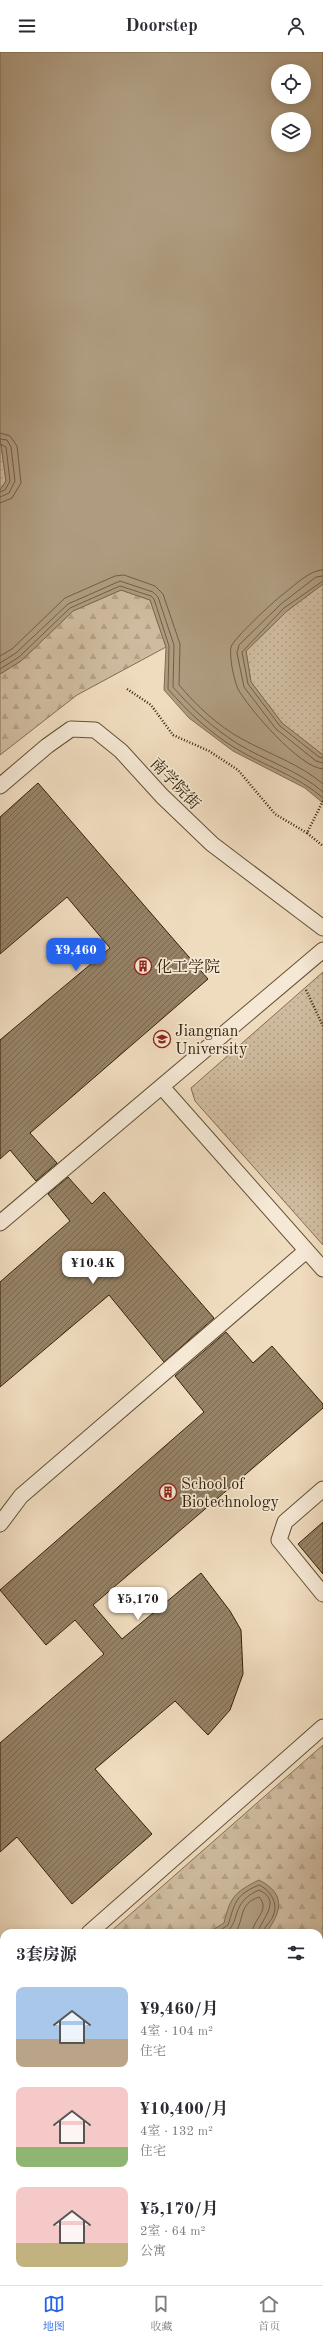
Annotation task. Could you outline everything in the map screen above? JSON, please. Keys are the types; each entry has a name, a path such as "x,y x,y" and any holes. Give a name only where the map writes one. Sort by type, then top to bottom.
{"lane":[{"name":"南学院街","path":"0,786 47,746 71,729 95,730 121,751 162,796 212,844 323,928"},
{"path":"0,1223 323,950"},
{"path":"162,1087 323,1269"},
{"path":"0,1524 21,1496 306,1251"},
{"path":"323,1489 285,1522 279,1540 323,1594"},
{"path":"94,1929 323,1727"}],"path":[{"path":"127,689 152,705 173,736 208,751 238,770 275,814 323,846"},
{"path":"307,834 323,801"},
{"path":"298,971 323,1026"}],"green space":[{"path":"0,437 6,481 0,490"},
{"path":"323,584 323,755 282,723 251,682 246,651 287,611"},
{"path":"121,590 150,600 166,647 77,695 0,755 0,674 21,661 73,611"},
{"path":"323,972 323,1245 195,1101 191,1088"},
{"path":"323,1745 323,1929 114,1929"}],"water":[{"path":"0,52 323,52 323,584 287,611 246,651 251,682 282,723 323,755 323,803 305,788 233,751 189,718 164,690 166,647 150,600 121,590 73,611 21,661 0,674 0,490 6,481 0,437"},
{"path":"259,1880 268,1885 274,1891 279,1904 278,1910 268,1929 214,1929 224,1923 231,1901 244,1888"}],"building":[{"name":"化工学院","path":"38,783 208,979 30,1133 57,1163 36,1181 10,1150 0,1159 0,1040 110,948 67,897 0,954 0,817"},
{"path":"68,1177 92,1204 104,1192 214,1318 164,1362 109,1295 0,1387 0,1282 70,1221 48,1194"},
{"name":"School of Biotechnology","path":"226,1332 253,1363 272,1346 323,1404 323,1408 93,1605 122,1639 201,1573 230,1611 241,1630 243,1674 230,1710 208,1735 175,1701 95,1769 152,1834 72,1904 17,1837 0,1852 0,1743 104,1654 75,1620 46,1645 0,1590 204,1412 175,1376"},
{"path":"323,1522 323,1574 298,1544"}],"place":[{"name":"化工学院","path":"143,966"},
{"name":"Jiangnan University","path":"162,1039"},
{"name":"School of Biotechnology","path":"168,1492"}]}
